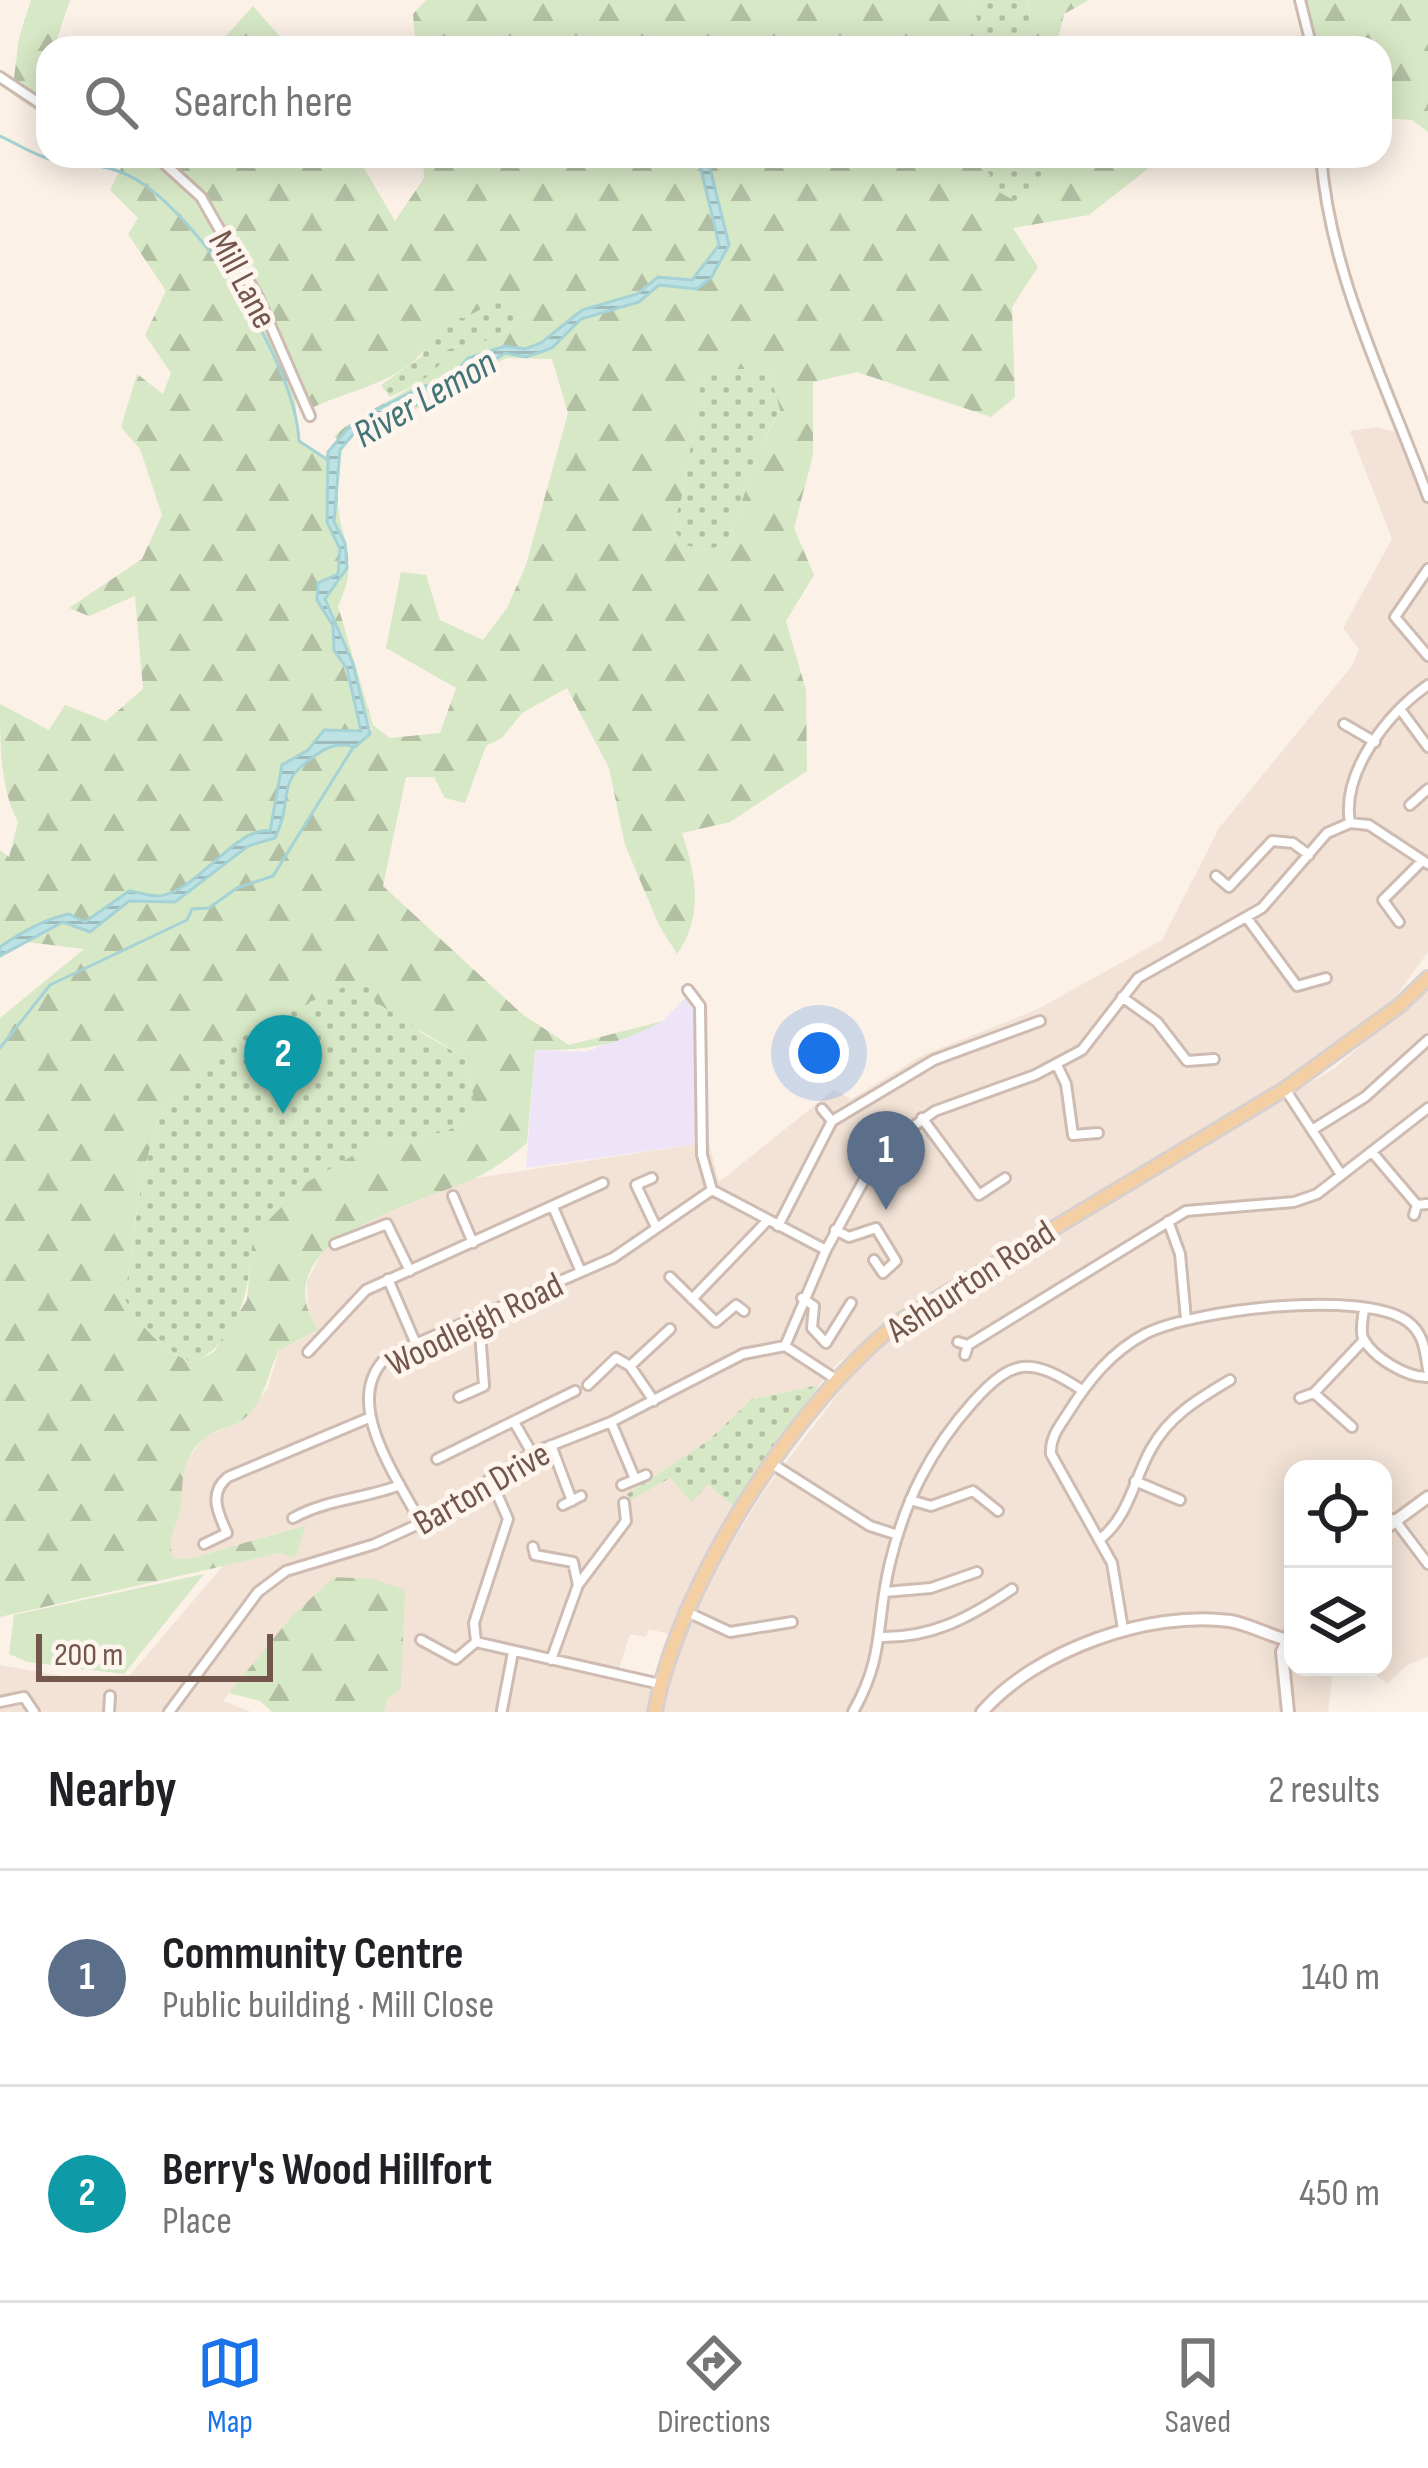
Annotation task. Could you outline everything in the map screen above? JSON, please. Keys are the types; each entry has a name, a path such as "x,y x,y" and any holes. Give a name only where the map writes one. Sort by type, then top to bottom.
{"main road":[{"name":"Ashburton Road","path":"655,1712 685,1611 774,1466 837,1380 900,1321 1285,1089 1399,1006 1428,978"}],"street":[{"path":"1300,0 1309,36"},
{"path":"0,77 36,101"},
{"name":"Mill Lane","path":"170,168 201,196 258,297 310,416"},
{"path":"1323,168 1335,244 1373,364 1428,497"},
{"path":"1428,569 1395,617 1428,656"},
{"path":"1350,823 1349,790 1375,742 1400,709 1428,685"},
{"path":"1400,709 1428,747"},
{"path":"1344,724 1375,742"},
{"path":"1410,805 1428,789"},
{"path":"837,1380 784,1346 835,1230 875,1163 922,1118 1057,1065 1098,1035 1122,997 1154,964 1247,918 1289,883 1327,833 1350,823 1378,830 1425,862 1383,900 1399,922"},
{"path":"1216,876 1229,886 1272,841 1293,842 1309,855"},
{"path":"1247,918 1297,986 1326,978"},
{"path":"688,990 700,1006 702,1155 712,1190 826,1250"},
{"path":"1122,997 1157,1022 1186,1061 1214,1059"},
{"path":"778,1226 832,1121 934,1060 1040,1021"},
{"path":"1312,1130 1366,1097 1428,1040"},
{"path":"1057,1065 1066,1084 1073,1135 1098,1133"},
{"path":"1285,1089 1340,1173"},
{"path":"964,1348 1168,1221 1202,1208 1304,1200 1428,1108"},
{"path":"822,1109 832,1121"},
{"path":"922,1118 979,1195 1005,1178"},
{"path":"1371,1151 1420,1208"},
{"path":"652,1178 631,1184 656,1227"},
{"path":"308,1352 358,1296 553,1207 585,1197 603,1183"},
{"name":"Woodleigh Road","path":"421,1523 371,1417 365,1394 375,1367 416,1344 613,1258 712,1190"},
{"path":"452,1196 473,1243"},
{"path":"553,1207 581,1272"},
{"path":"692,1299 767,1221"},
{"path":"1168,1221 1180,1254 1186,1318"},
{"path":"335,1244 387,1224 410,1271"},
{"path":"835,1230 850,1237 876,1228 896,1261 883,1273 874,1260"},
{"path":"670,1276 716,1322 736,1304 744,1311"},
{"path":"388,1280 416,1344"},
{"path":"802,1298 814,1306 812,1328 826,1343 851,1303"},
{"path":"1123,1629 1116,1572 1051,1454 1053,1437 1082,1390 1123,1348 1186,1318 1306,1307 1364,1310 1396,1315 1411,1323 1426,1344 1428,1374 1407,1375 1364,1340"},
{"path":"1300,1398 1314,1393 1364,1340 1364,1310"},
{"path":"459,1396 484,1386 479,1318"},
{"path":"630,1366 670,1329"},
{"name":"Barton Drive","path":"170,1712 258,1592 286,1571 375,1544 421,1523 532,1453 611,1422 742,1354 784,1346"},
{"path":"437,1459 584,1388 611,1360 630,1366 654,1401"},
{"path":"853,1712 876,1666 884,1592 898,1535 910,1500 945,1432 1004,1374 1035,1365 1082,1390"},
{"path":"1099,1540 1118,1524 1153,1444 1179,1412 1232,1379"},
{"path":"1314,1393 1352,1426"},
{"path":"204,1544 226,1533 215,1504 218,1488 228,1477 371,1417"},
{"path":"514,1422 532,1453"},
{"path":"611,1422 634,1478"},
{"path":"551,1445 572,1500"},
{"path":"774,1466 870,1526 898,1535"},
{"path":"622,1485 646,1475"},
{"path":"476,1642 474,1623 508,1519 490,1478"},
{"path":"1135,1481 1181,1501"},
{"path":"293,1518 318,1504 356,1501 400,1485"},
{"path":"910,1500 932,1506 973,1491 998,1512"},
{"path":"1428,1497 1394,1520 1428,1564"},
{"path":"551,1660 578,1585 626,1521 624,1503"},
{"path":"532,1547 535,1555 573,1562 595,1558"},
{"path":"573,1562 578,1585"},
{"path":"884,1592 931,1588 977,1572"},
{"path":"880,1637 906,1638 950,1627 1012,1589"},
{"path":"685,1611 730,1632 792,1622"},
{"path":"982,1712 1058,1657 1123,1629 1218,1620 1284,1639"},
{"path":"421,1640 456,1659 476,1642"},
{"path":"476,1642 660,1684"},
{"path":"502,1710 513,1652"},
{"path":"1286,1676 1288,1712"},
{"path":"109,1712 110,1696"},
{"path":"0,1702 24,1697 34,1712"}],"shaded area":[{"path":"1377,427 1400,433 1428,505 1428,952 1391,1003 1274,1089 913,1306 838,1363 819,1385 752,1399 709,1440 627,1494 630,1500 670,1478 679,1486 708,1484 735,1508 668,1634 649,1629 646,1637 630,1634 616,1678 652,1688 650,1712 384,1712 388,1698 375,1579 335,1577 291,1617 223,1701 251,1712 0,1712 0,1665 80,1679 130,1675 223,1566 280,1553 295,1557 305,1525 193,1558 172,1559 167,1536 181,1507 178,1489 185,1462 204,1438 244,1419 268,1388 279,1350 317,1331 308,1316 307,1281 324,1250 359,1224 475,1178 697,1144 709,1144 719,1182 834,1090 851,1099 923,1055 1036,1010 1162,940 1219,828 1352,666 1359,649 1343,628 1392,539 1350,431"},
{"path":"1428,988 1428,1656 1406,1666 1387,1684 1377,1676 1392,1676 1392,1460 1284,1460 1284,1676 1332,1676 1328,1712 664,1712 682,1638 725,1554 765,1490 857,1369 890,1340 995,1270 1335,1068"},
{"path":"687,996 696,1008 697,1144 526,1168 535,1050 586,1052 663,1021"}],"green space":[{"path":"31,0 70,0 58,36 36,36 36,111 12,94 19,38"},
{"path":"426,0 972,0 981,36 415,36 413,14"},
{"path":"972,0 1028,0 1032,36 981,36"},
{"path":"1028,0 1089,0 1064,14 1059,36 1032,36"},
{"path":"1303,0 1428,0 1428,132 1412,120 1392,119 1392,36 1314,36"},
{"path":"253,6 279,36 226,36"},
{"path":"121,168 364,168 395,221 424,178 424,168 985,168 990,175 988,186 1017,202 1036,191 1034,178 1061,169 1149,168 1089,215 1013,228 1038,267 1012,307 1015,397 991,417 857,372 813,382 813,455 794,528 814,575 786,621 806,690 807,771 730,822 682,833 695,895 691,925 677,954 659,925 625,845 609,768 567,688 522,713 502,738 486,746 465,803 445,798 434,777 406,777 383,886 522,1014 569,1045 663,1021 601,1045 535,1050 527,1143 480,1175 353,1230 327,1249 310,1272 306,1299 318,1330 279,1350 254,1408 243,1420 205,1438 191,1453 171,1541 173,1559 193,1558 306,1525 295,1558 280,1553 0,1617 0,1018 84,949 27,942 0,956 0,850 9,857 18,822 4,780 0,704 49,730 65,705 106,721 143,689 135,596 89,616 69,608 142,559 162,515 140,449 121,427 137,374 163,394 171,373 145,335 166,291 128,234 138,218 110,190","holes":["493,303 516,303 523,310 509,330 447,350 430,374 334,437 339,440 331,453 339,450 340,454 360,430 442,399 474,373 507,358 552,359 568,413 526,565 507,608 483,640 440,620 426,575 401,572 386,648 456,688 440,733 390,738 373,725 338,606 348,564 346,545 338,506 339,470 334,522 345,543 340,582 329,587 325,599 372,730 355,747 362,724 318,586 338,574 340,552 327,522 328,452 324,458 299,441 295,399 312,408 388,378 420,355 441,318 464,318","703,369 769,369 780,410 760,448 728,542 711,549 687,546 672,528 683,493","370,975 374,1001 466,1059 477,1115 445,1132 373,1144 304,1184 253,1236 247,1300 214,1352 192,1363 153,1336 124,1298 148,1154 168,1103 189,1076 244,1035"]},
{"path":"982,168 1075,168 1071,173 1034,178 1036,191 1017,202 987,186"},
{"path":"493,303 516,303 523,310 503,334 453,347 431,377 390,397 381,385 421,357 441,318 464,317"},
{"path":"703,368 769,369 780,409 760,448 728,542 711,549 686,546 672,528 683,493"},
{"path":"371,974 422,1033 466,1059 477,1115 445,1132 373,1144 253,1236 245,1292 233,1325 223,1340 193,1363 153,1336 124,1298 144,1174 168,1103 189,1076 244,1034"},
{"path":"819,1385 735,1508 708,1484 692,1502 670,1478 629,1501 627,1494 709,1440 752,1399"},
{"path":"204,1574 124,1674 28,1662 9,1654 14,1615"},
{"path":"334,1577 375,1579 405,1590 401,1689 388,1698 384,1712 272,1712 260,1701 229,1693 291,1617"}],"water":[{"name":"River Lemon","path":"701,168 710,168 729,245 711,278 697,289 659,285 639,302 581,319 552,348 526,357 505,353 488,364 473,363 450,391 358,428 340,450 334,522 345,543 347,568 325,599 353,664 370,734 355,747 332,747 304,764 290,782 275,838 248,846 175,902 129,901 90,932 63,922 0,956 0,947 51,919 69,914 85,922 129,891 158,896 187,884 243,838 270,831 282,765 308,750 324,730 361,731 347,669 334,650 333,626 317,600 318,583 338,574 340,549 327,522 328,452 354,421 424,386 447,383 468,358 505,346 525,349 541,343 582,310 637,294 658,277 692,280 719,245"}],"waterway":[{"path":"0,136 36,154"},
{"path":"106,168 146,186 196,234 245,302 265,339 294,410 299,441 328,460"},
{"path":"0,1048 50,985 187,920 192,909 209,908 237,888 273,876 354,746"}],"place":[{"name":"Berry's Wood Hillfort","path":"283,1114"},
{"name":"Community Centre","path":"886,1210"}]}
